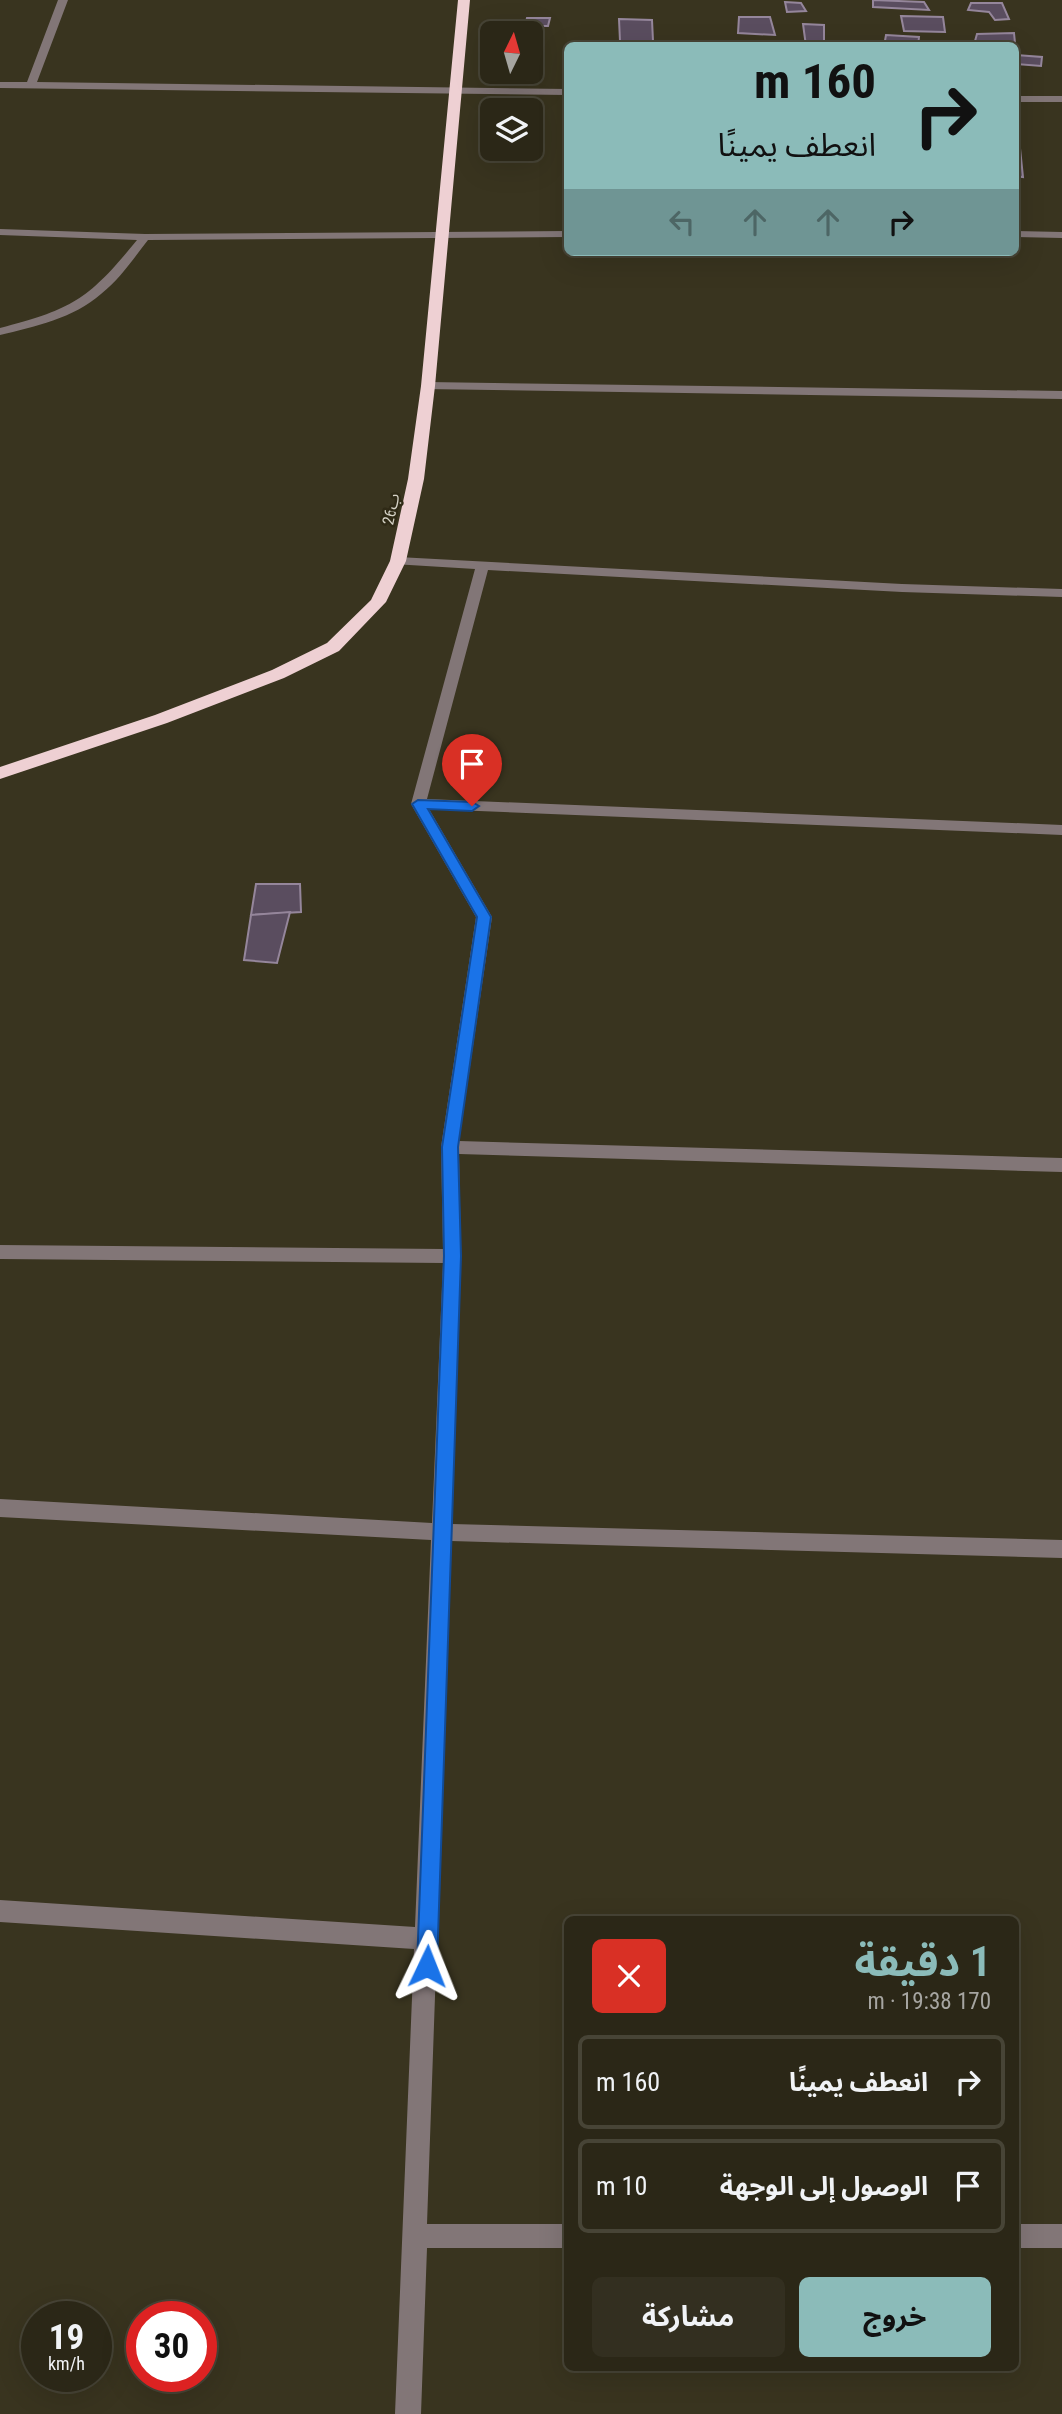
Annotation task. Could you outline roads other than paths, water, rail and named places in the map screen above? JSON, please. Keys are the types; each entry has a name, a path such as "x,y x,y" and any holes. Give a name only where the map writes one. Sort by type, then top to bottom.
{"highway":[{"name":"26ب","path":"0,773 161,719 278,674 334,647 378,602 398,561 416,479 458,90 464,0"}],"street":[{"path":"31,85 63,0"},
{"path":"0,85 564,92"},
{"path":"1019,99 1062,99"},
{"path":"0,232 145,237 564,234"},
{"path":"1019,234 1062,235"},
{"path":"0,331 37,322 79,304 106,285 145,237"},
{"path":"428,386 1062,395"},
{"path":"398,561 1062,593"},
{"path":"408,2414 453,1256 450,1147 484,917 418,804 482,566"},
{"path":"418,804 1062,830"},
{"path":"450,1147 1062,1165"},
{"path":"0,1252 453,1256"},
{"path":"0,1508 442,1532 1062,1549"},
{"path":"0,1911 428,1939"},
{"path":"414,2236 564,2236"},
{"path":"1019,2236 1062,2236"}]}
